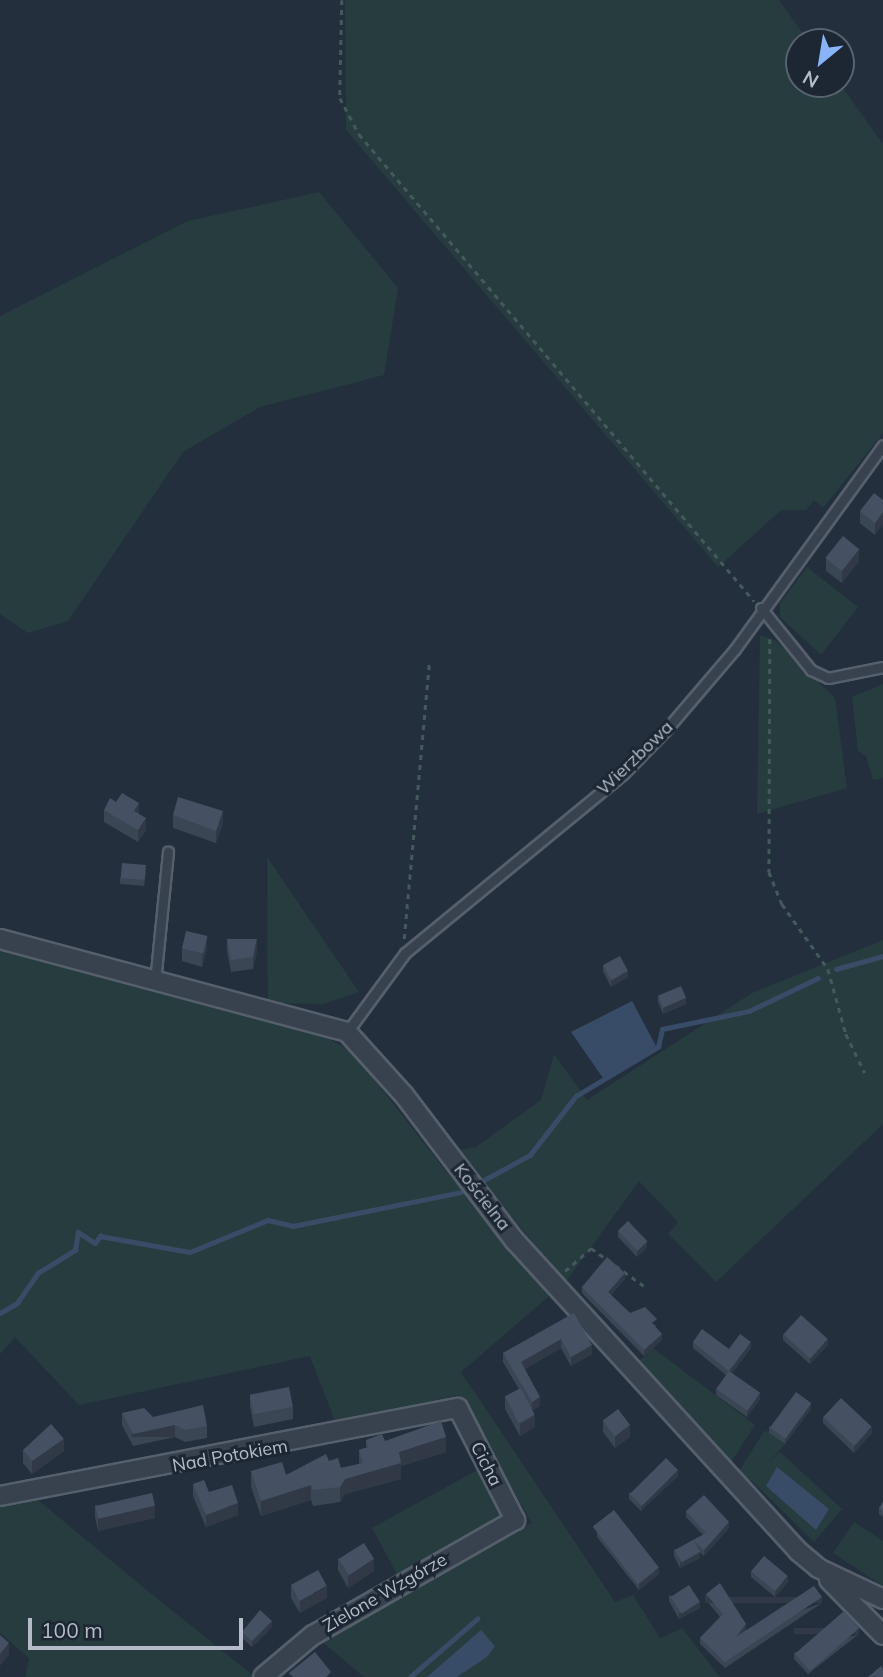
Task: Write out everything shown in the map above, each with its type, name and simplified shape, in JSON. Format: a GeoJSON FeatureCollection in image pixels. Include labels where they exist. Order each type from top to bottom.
{"type":"FeatureCollection","features":[{"type":"Feature","properties":{"kind":"street"},"geometry":{"type":"LineString","coordinates":[[0,939],[155,983],[346,1032]]}},
{"type":"Feature","properties":{"kind":"street","name":"Kościelna"},"geometry":{"type":"LineString","coordinates":[[346,1032],[554,1280],[818,1568],[883,1599]]}},
{"type":"Feature","properties":{"kind":"street","name":"Nad Potokiem"},"geometry":{"type":"LineString","coordinates":[[0,1496],[458,1408]]}},
{"type":"Feature","properties":{"kind":"street","name":"Cicha"},"geometry":{"type":"LineString","coordinates":[[458,1408],[516,1520]]}},
{"type":"Feature","properties":{"kind":"street","name":"Zielone Wzgórze"},"geometry":{"type":"LineString","coordinates":[[262,1677],[313,1635],[516,1520]]}},
{"type":"Feature","properties":{"kind":"street"},"geometry":{"type":"LineString","coordinates":[[818,1568],[883,1633]]}},
{"type":"Feature","properties":{"kind":"lane","name":"Wierzbowa"},"geometry":{"type":"LineString","coordinates":[[346,1032],[405,953],[622,774],[709,681],[883,445]]}},
{"type":"Feature","properties":{"kind":"lane"},"geometry":{"type":"LineString","coordinates":[[761,608],[811,670],[828,678],[883,667]]}},
{"type":"Feature","properties":{"kind":"lane"},"geometry":{"type":"LineString","coordinates":[[155,983],[168,852]]}},
{"type":"Feature","properties":{"kind":"path"},"geometry":{"type":"LineString","coordinates":[[342,0],[340,98],[359,134],[761,608]]}},
{"type":"Feature","properties":{"kind":"path"},"geometry":{"type":"LineString","coordinates":[[769,619],[769,872],[782,904],[828,969],[846,1034],[866,1073]]}},
{"type":"Feature","properties":{"kind":"path"},"geometry":{"type":"LineString","coordinates":[[405,953],[429,662]]}},
{"type":"Feature","properties":{"kind":"path"},"geometry":{"type":"LineString","coordinates":[[554,1280],[591,1248],[644,1286]]}},
{"type":"Feature","properties":{"kind":"green space"},"geometry":{"type":"Polygon","coordinates":[[[345,0],[779,0],[799,28],[785,28],[785,98],[850,98],[883,144],[883,433],[823,508],[814,500],[806,510],[781,510],[718,567],[346,130],[345,0]]]}},
{"type":"Feature","properties":{"kind":"green space"},"geometry":{"type":"Polygon","coordinates":[[[319,192],[398,288],[384,375],[260,407],[183,452],[68,621],[28,633],[0,614],[0,316],[188,221],[319,192]]]}},
{"type":"Feature","properties":{"kind":"green space"},"geometry":{"type":"Polygon","coordinates":[[[807,567],[858,607],[821,655],[780,617],[780,603],[807,567]]]}},
{"type":"Feature","properties":{"kind":"green space"},"geometry":{"type":"Polygon","coordinates":[[[760,635],[776,641],[835,698],[847,788],[757,814],[760,635]]]}},
{"type":"Feature","properties":{"kind":"green space"},"geometry":{"type":"Polygon","coordinates":[[[883,684],[883,778],[873,780],[866,756],[858,751],[852,697],[883,684]]]}},
{"type":"Feature","properties":{"kind":"green space"},"geometry":{"type":"Polygon","coordinates":[[[267,857],[359,992],[324,1004],[268,1003],[267,857]]]}},
{"type":"Feature","properties":{"kind":"green space"},"geometry":{"type":"Polygon","coordinates":[[[883,940],[883,1124],[716,1282],[668,1234],[678,1222],[639,1181],[565,1283],[458,1150],[476,1147],[541,1100],[554,1054],[587,1100],[752,993],[883,940]]]}},
{"type":"Feature","properties":{"kind":"green space"},"geometry":{"type":"Polygon","coordinates":[[[0,946],[318,1033],[353,1052],[448,1174],[554,1292],[461,1372],[615,1602],[633,1595],[660,1638],[682,1628],[720,1677],[364,1677],[321,1641],[532,1523],[459,1395],[336,1424],[310,1356],[79,1405],[15,1337],[0,1354],[0,946]]]}},
{"type":"Feature","properties":{"kind":"green space"},"geometry":{"type":"Polygon","coordinates":[[[653,1348],[755,1425],[731,1462],[726,1464],[636,1364],[653,1348]]]}},
{"type":"Feature","properties":{"kind":"green space"},"geometry":{"type":"Polygon","coordinates":[[[765,1430],[785,1444],[769,1462],[780,1452],[842,1509],[814,1542],[752,1481],[736,1476],[765,1430]]]}},
{"type":"Feature","properties":{"kind":"green space"},"geometry":{"type":"Polygon","coordinates":[[[481,1468],[505,1506],[501,1519],[397,1574],[372,1528],[481,1468]]]}},
{"type":"Feature","properties":{"kind":"green space"},"geometry":{"type":"Polygon","coordinates":[[[38,1500],[255,1677],[25,1677],[29,1658],[0,1633],[0,1506],[38,1500]]]}},
{"type":"Feature","properties":{"kind":"green space"},"geometry":{"type":"Polygon","coordinates":[[[854,1522],[883,1541],[883,1586],[833,1553],[854,1522]]]}},
{"type":"Feature","properties":{"kind":"water"},"geometry":{"type":"Polygon","coordinates":[[[632,1001],[656,1046],[603,1078],[571,1032],[632,1001]]]}},
{"type":"Feature","properties":{"kind":"water"},"geometry":{"type":"Polygon","coordinates":[[[777,1467],[829,1509],[816,1530],[766,1486],[777,1467]]]}},
{"type":"Feature","properties":{"kind":"water"},"geometry":{"type":"Polygon","coordinates":[[[481,1630],[495,1646],[487,1657],[457,1677],[427,1677],[481,1630]]]}},
{"type":"Feature","properties":{"kind":"building"},"geometry":{"type":"Polygon","coordinates":[[[874,493],[883,500],[883,512],[875,523],[860,511],[874,493]]]}},
{"type":"Feature","properties":{"kind":"building"},"geometry":{"type":"Polygon","coordinates":[[[843,536],[859,549],[842,571],[825,558],[843,536]]]}},
{"type":"Feature","properties":{"kind":"building"},"geometry":{"type":"Polygon","coordinates":[[[122,793],[139,803],[134,811],[146,818],[138,830],[104,810],[110,798],[116,802],[122,793]]]}},
{"type":"Feature","properties":{"kind":"building"},"geometry":{"type":"Polygon","coordinates":[[[178,797],[223,811],[216,831],[173,815],[178,797]]]}},
{"type":"Feature","properties":{"kind":"building"},"geometry":{"type":"Polygon","coordinates":[[[122,863],[146,865],[145,880],[121,878],[122,863]]]}},
{"type":"Feature","properties":{"kind":"building"},"geometry":{"type":"Polygon","coordinates":[[[186,931],[207,936],[203,953],[182,949],[186,931]]]}},
{"type":"Feature","properties":{"kind":"building"},"geometry":{"type":"Polygon","coordinates":[[[227,939],[257,939],[253,957],[231,960],[227,939]]]}},
{"type":"Feature","properties":{"kind":"building"},"geometry":{"type":"Polygon","coordinates":[[[620,956],[628,971],[611,980],[603,965],[620,956]]]}},
{"type":"Feature","properties":{"kind":"building"},"geometry":{"type":"Polygon","coordinates":[[[681,986],[686,998],[663,1008],[658,996],[681,986]]]}},
{"type":"Feature","properties":{"kind":"building"},"geometry":{"type":"Polygon","coordinates":[[[628,1221],[647,1241],[637,1251],[618,1231],[628,1221]]]}},
{"type":"Feature","properties":{"kind":"building"},"geometry":{"type":"Polygon","coordinates":[[[607,1257],[625,1273],[608,1292],[630,1313],[645,1307],[657,1319],[652,1323],[662,1334],[644,1350],[582,1287],[607,1257]]]}},
{"type":"Feature","properties":{"kind":"building"},"geometry":{"type":"Polygon","coordinates":[[[574,1313],[592,1345],[571,1357],[561,1339],[521,1362],[540,1397],[532,1402],[503,1353],[574,1313]]]}},
{"type":"Feature","properties":{"kind":"building"},"geometry":{"type":"Polygon","coordinates":[[[801,1315],[828,1339],[810,1358],[784,1334],[801,1315]]]}},
{"type":"Feature","properties":{"kind":"building"},"geometry":{"type":"Polygon","coordinates":[[[702,1329],[729,1349],[740,1334],[751,1342],[729,1371],[693,1342],[702,1329]]]}},
{"type":"Feature","properties":{"kind":"building"},"geometry":{"type":"Polygon","coordinates":[[[729,1371],[760,1393],[748,1411],[716,1389],[729,1371]]]}},
{"type":"Feature","properties":{"kind":"building"},"geometry":{"type":"Polygon","coordinates":[[[289,1387],[293,1407],[254,1414],[250,1395],[289,1387]]]}},
{"type":"Feature","properties":{"kind":"building"},"geometry":{"type":"Polygon","coordinates":[[[521,1388],[535,1415],[519,1423],[505,1396],[521,1388]]]}},
{"type":"Feature","properties":{"kind":"building"},"geometry":{"type":"Polygon","coordinates":[[[796,1392],[811,1403],[786,1439],[770,1428],[796,1392]]]}},
{"type":"Feature","properties":{"kind":"building"},"geometry":{"type":"Polygon","coordinates":[[[841,1398],[872,1427],[854,1446],[823,1417],[841,1398]]]}},
{"type":"Feature","properties":{"kind":"building"},"geometry":{"type":"Polygon","coordinates":[[[203,1405],[207,1426],[185,1430],[175,1425],[133,1434],[122,1413],[144,1408],[153,1417],[203,1405]]]}},
{"type":"Feature","properties":{"kind":"building"},"geometry":{"type":"Polygon","coordinates":[[[618,1409],[630,1425],[615,1436],[603,1420],[618,1409]]]}},
{"type":"Feature","properties":{"kind":"building"},"geometry":{"type":"Polygon","coordinates":[[[441,1421],[446,1437],[399,1452],[401,1463],[345,1479],[340,1487],[313,1490],[311,1485],[261,1501],[251,1471],[282,1462],[286,1475],[326,1454],[329,1461],[338,1458],[341,1468],[363,1463],[359,1450],[368,1447],[366,1440],[382,1434],[385,1441],[441,1421]]]}},
{"type":"Feature","properties":{"kind":"building"},"geometry":{"type":"Polygon","coordinates":[[[51,1424],[64,1439],[32,1461],[23,1450],[51,1424]]]}},
{"type":"Feature","properties":{"kind":"building"},"geometry":{"type":"Polygon","coordinates":[[[666,1458],[678,1470],[642,1506],[630,1494],[666,1458]]]}},
{"type":"Feature","properties":{"kind":"building"},"geometry":{"type":"Polygon","coordinates":[[[204,1480],[209,1492],[232,1485],[238,1503],[206,1515],[193,1484],[204,1480]]]}},
{"type":"Feature","properties":{"kind":"building"},"geometry":{"type":"Polygon","coordinates":[[[152,1493],[155,1506],[98,1519],[95,1506],[152,1493]]]}},
{"type":"Feature","properties":{"kind":"building"},"geometry":{"type":"Polygon","coordinates":[[[704,1495],[729,1522],[704,1550],[693,1540],[706,1533],[686,1511],[704,1495]]]}},
{"type":"Feature","properties":{"kind":"building"},"geometry":{"type":"Polygon","coordinates":[[[614,1510],[659,1568],[638,1584],[593,1527],[614,1510]]]}},
{"type":"Feature","properties":{"kind":"building"},"geometry":{"type":"Polygon","coordinates":[[[693,1540],[700,1552],[682,1563],[675,1550],[693,1540]]]}},
{"type":"Feature","properties":{"kind":"building"},"geometry":{"type":"Polygon","coordinates":[[[364,1543],[374,1559],[349,1575],[339,1559],[364,1543]]]}},
{"type":"Feature","properties":{"kind":"building"},"geometry":{"type":"Polygon","coordinates":[[[764,1556],[788,1576],[775,1591],[751,1571],[764,1556]]]}},
{"type":"Feature","properties":{"kind":"building"},"geometry":{"type":"Polygon","coordinates":[[[318,1570],[327,1586],[300,1601],[291,1585],[318,1570]]]}},
{"type":"Feature","properties":{"kind":"building"},"geometry":{"type":"Polygon","coordinates":[[[720,1583],[746,1624],[736,1637],[814,1586],[822,1597],[725,1662],[700,1638],[723,1614],[706,1594],[720,1583]]]}},
{"type":"Feature","properties":{"kind":"building"},"geometry":{"type":"Polygon","coordinates":[[[689,1585],[700,1602],[681,1614],[671,1597],[689,1585]]]}},
{"type":"Feature","properties":{"kind":"building"},"geometry":{"type":"Polygon","coordinates":[[[260,1610],[272,1621],[252,1641],[242,1632],[260,1610]]]}},
{"type":"Feature","properties":{"kind":"building"},"geometry":{"type":"Polygon","coordinates":[[[844,1611],[859,1628],[810,1671],[795,1654],[844,1611]]]}},
{"type":"Feature","properties":{"kind":"building"},"geometry":{"type":"Polygon","coordinates":[[[0,1635],[9,1643],[0,1654],[0,1635]]]}},
{"type":"Feature","properties":{"kind":"building"},"geometry":{"type":"Polygon","coordinates":[[[315,1652],[331,1672],[326,1677],[293,1677],[289,1673],[315,1652]]]}},
{"type":"Feature","properties":{"kind":"building"},"geometry":{"type":"Polygon","coordinates":[[[881,1666],[883,1677],[868,1677],[881,1666]]]}},
{"type":"Feature","properties":{"kind":"waterway"},"geometry":{"type":"LineString","coordinates":[[836,969],[883,956]]}},
{"type":"Feature","properties":{"kind":"waterway"},"geometry":{"type":"LineString","coordinates":[[484,1180],[530,1155],[576,1096],[658,1047],[662,1029],[749,1011],[818,978]]}},
{"type":"Feature","properties":{"kind":"waterway"},"geometry":{"type":"LineString","coordinates":[[0,1313],[17,1303],[38,1273],[75,1250],[78,1232],[95,1243],[100,1236],[190,1252],[268,1220],[293,1226],[461,1192]]}},
{"type":"Feature","properties":{"kind":"waterway"},"geometry":{"type":"LineString","coordinates":[[410,1677],[477,1619]]}}]}
